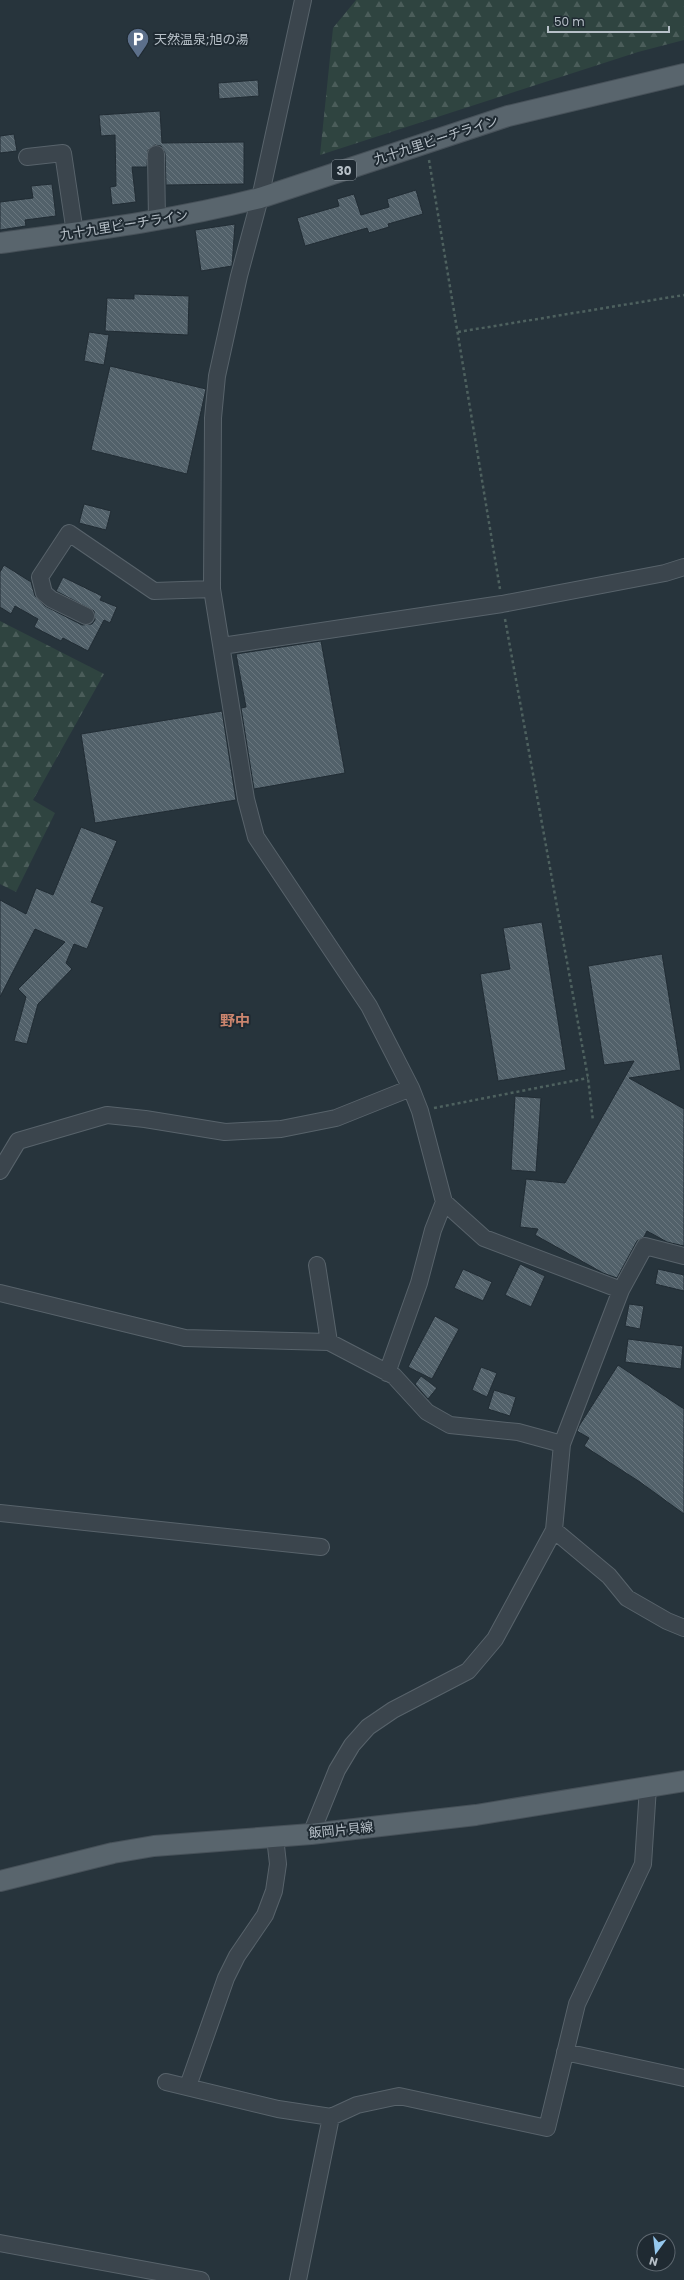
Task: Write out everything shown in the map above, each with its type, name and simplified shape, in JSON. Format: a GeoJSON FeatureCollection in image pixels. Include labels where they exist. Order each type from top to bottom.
{"type":"FeatureCollection","features":[{"type":"Feature","properties":{"kind":"main road","name":"九十九里ビーチライン"},"geometry":{"type":"LineString","coordinates":[[0,243],[157,221],[260,198],[508,116],[684,74]]}},
{"type":"Feature","properties":{"kind":"main road","name":"飯岡片貝線"},"geometry":{"type":"LineString","coordinates":[[0,1881],[113,1852],[154,1846],[310,1834],[476,1815],[684,1781]]}},
{"type":"Feature","properties":{"kind":"street"},"geometry":{"type":"LineString","coordinates":[[303,0],[260,198],[239,276],[217,376],[213,418],[212,589],[246,799],[256,838],[369,1006],[411,1088],[420,1111],[444,1202],[484,1238],[621,1290]]}},
{"type":"Feature","properties":{"kind":"street"},"geometry":{"type":"LineString","coordinates":[[27,157],[64,152],[75,233]]}},
{"type":"Feature","properties":{"kind":"street"},"geometry":{"type":"LineString","coordinates":[[156,154],[157,221]]}},
{"type":"Feature","properties":{"kind":"street"},"geometry":{"type":"LineString","coordinates":[[86,616],[51,599],[44,592],[40,577],[69,533],[154,591],[212,589]]}},
{"type":"Feature","properties":{"kind":"street"},"geometry":{"type":"LineString","coordinates":[[222,646],[502,604],[665,573],[684,567]]}},
{"type":"Feature","properties":{"kind":"street"},"geometry":{"type":"LineString","coordinates":[[0,1171],[18,1141],[107,1115],[145,1119],[225,1132],[281,1129],[336,1118],[411,1088]]}},
{"type":"Feature","properties":{"kind":"street"},"geometry":{"type":"LineString","coordinates":[[387,1373],[419,1283],[433,1230],[444,1202]]}},
{"type":"Feature","properties":{"kind":"street"},"geometry":{"type":"LineString","coordinates":[[310,1834],[337,1770],[352,1745],[368,1727],[393,1710],[468,1671],[495,1639],[554,1530],[562,1444],[621,1290],[645,1246],[684,1256]]}},
{"type":"Feature","properties":{"kind":"street"},"geometry":{"type":"LineString","coordinates":[[317,1265],[329,1342]]}},
{"type":"Feature","properties":{"kind":"street"},"geometry":{"type":"LineString","coordinates":[[0,1293],[185,1338],[329,1342],[394,1376],[427,1412],[450,1425],[518,1432],[562,1444]]}},
{"type":"Feature","properties":{"kind":"street"},"geometry":{"type":"LineString","coordinates":[[0,1513],[321,1547]]}},
{"type":"Feature","properties":{"kind":"street"},"geometry":{"type":"LineString","coordinates":[[554,1530],[609,1576],[627,1598],[667,1621],[684,1628]]}},
{"type":"Feature","properties":{"kind":"street"},"geometry":{"type":"LineString","coordinates":[[166,2082],[188,2086],[278,2109],[330,2117],[357,2105],[399,2096],[547,2128],[577,2004],[643,1864],[648,1787]]}},
{"type":"Feature","properties":{"kind":"street"},"geometry":{"type":"LineString","coordinates":[[188,2086],[226,1978],[237,1956],[265,1915],[274,1891],[278,1864],[275,1837]]}},
{"type":"Feature","properties":{"kind":"street"},"geometry":{"type":"LineString","coordinates":[[566,2052],[684,2078]]}},
{"type":"Feature","properties":{"kind":"street"},"geometry":{"type":"LineString","coordinates":[[298,2280],[330,2117]]}},
{"type":"Feature","properties":{"kind":"street"},"geometry":{"type":"LineString","coordinates":[[0,2243],[201,2280]]}},
{"type":"Feature","properties":{"kind":"path"},"geometry":{"type":"LineString","coordinates":[[426,143],[502,604],[588,1078],[593,1121]]}},
{"type":"Feature","properties":{"kind":"path"},"geometry":{"type":"LineString","coordinates":[[458,332],[684,295]]}},
{"type":"Feature","properties":{"kind":"path"},"geometry":{"type":"LineString","coordinates":[[420,1111],[588,1078]]}},
{"type":"Feature","properties":{"kind":"green space"},"geometry":{"type":"Polygon","coordinates":[[[356,0],[684,0],[684,40],[638,52],[320,155],[333,28],[356,0]]]}},
{"type":"Feature","properties":{"kind":"green space"},"geometry":{"type":"Polygon","coordinates":[[[0,621],[104,674],[33,800],[55,813],[16,892],[0,884],[0,621]]]}},
{"type":"Feature","properties":{"kind":"building"},"geometry":{"type":"Polygon","coordinates":[[[258,80],[259,96],[219,99],[218,83],[258,80]]]}},
{"type":"Feature","properties":{"kind":"building"},"geometry":{"type":"Polygon","coordinates":[[[160,111],[162,143],[244,142],[244,184],[166,185],[165,153],[161,146],[155,145],[148,150],[147,167],[132,167],[136,202],[112,205],[110,187],[116,186],[115,135],[101,136],[99,115],[160,111]]]}},
{"type":"Feature","properties":{"kind":"building"},"geometry":{"type":"Polygon","coordinates":[[[14,134],[17,151],[0,153],[0,136],[14,134]]]}},
{"type":"Feature","properties":{"kind":"building"},"geometry":{"type":"Polygon","coordinates":[[[52,184],[56,216],[25,220],[26,226],[0,230],[0,202],[33,198],[31,186],[52,184]]]}},
{"type":"Feature","properties":{"kind":"building"},"geometry":{"type":"Polygon","coordinates":[[[416,190],[423,214],[388,224],[389,227],[369,233],[367,228],[305,246],[297,218],[339,206],[337,199],[354,194],[361,215],[389,207],[387,199],[416,190]]]}},
{"type":"Feature","properties":{"kind":"building"},"geometry":{"type":"Polygon","coordinates":[[[235,224],[232,266],[201,271],[195,230],[235,224]]]}},
{"type":"Feature","properties":{"kind":"building"},"geometry":{"type":"Polygon","coordinates":[[[134,294],[189,296],[188,335],[105,331],[107,298],[134,299],[134,294]]]}},
{"type":"Feature","properties":{"kind":"building"},"geometry":{"type":"Polygon","coordinates":[[[89,332],[109,335],[104,365],[84,361],[89,332]]]}},
{"type":"Feature","properties":{"kind":"building"},"geometry":{"type":"Polygon","coordinates":[[[110,366],[206,389],[187,474],[91,450],[110,366]]]}},
{"type":"Feature","properties":{"kind":"building"},"geometry":{"type":"Polygon","coordinates":[[[84,504],[111,511],[106,530],[79,523],[84,504]]]}},
{"type":"Feature","properties":{"kind":"building"},"geometry":{"type":"Polygon","coordinates":[[[4,565],[31,582],[35,596],[45,606],[82,625],[92,624],[95,620],[94,611],[56,591],[63,577],[102,596],[100,600],[117,607],[110,623],[104,620],[88,651],[63,638],[61,641],[34,627],[38,619],[15,606],[11,614],[0,607],[0,572],[4,565]]]}},
{"type":"Feature","properties":{"kind":"building"},"geometry":{"type":"Polygon","coordinates":[[[321,641],[345,773],[254,789],[241,708],[246,707],[236,654],[321,641]]]}},
{"type":"Feature","properties":{"kind":"building"},"geometry":{"type":"Polygon","coordinates":[[[222,711],[236,800],[95,823],[81,734],[222,711]]]}},
{"type":"Feature","properties":{"kind":"building"},"geometry":{"type":"Polygon","coordinates":[[[81,827],[117,841],[91,902],[104,907],[87,949],[74,944],[66,963],[72,969],[38,1004],[27,1044],[14,1041],[26,997],[18,989],[65,942],[35,929],[0,997],[0,900],[26,914],[36,888],[53,895],[81,827]]]}},
{"type":"Feature","properties":{"kind":"building"},"geometry":{"type":"Polygon","coordinates":[[[542,922],[566,1070],[498,1081],[480,974],[510,969],[503,928],[542,922]]]}},
{"type":"Feature","properties":{"kind":"building"},"geometry":{"type":"Polygon","coordinates":[[[662,954],[681,1070],[629,1078],[684,1109],[684,1246],[667,1242],[647,1231],[644,1237],[637,1241],[617,1278],[603,1273],[535,1235],[538,1229],[520,1227],[526,1179],[565,1183],[634,1061],[604,1065],[588,966],[662,954]]]}},
{"type":"Feature","properties":{"kind":"building"},"geometry":{"type":"Polygon","coordinates":[[[515,1096],[541,1098],[536,1172],[511,1170],[515,1096]]]}},
{"type":"Feature","properties":{"kind":"building"},"geometry":{"type":"Polygon","coordinates":[[[520,1264],[545,1276],[531,1307],[505,1295],[520,1264]]]}},
{"type":"Feature","properties":{"kind":"building"},"geometry":{"type":"Polygon","coordinates":[[[463,1269],[492,1282],[483,1301],[454,1288],[463,1269]]]}},
{"type":"Feature","properties":{"kind":"building"},"geometry":{"type":"Polygon","coordinates":[[[658,1269],[684,1275],[684,1291],[655,1284],[658,1269]]]}},
{"type":"Feature","properties":{"kind":"building"},"geometry":{"type":"Polygon","coordinates":[[[629,1304],[644,1306],[640,1329],[625,1326],[629,1304]]]}},
{"type":"Feature","properties":{"kind":"building"},"geometry":{"type":"Polygon","coordinates":[[[435,1316],[459,1329],[432,1379],[408,1367],[435,1316]]]}},
{"type":"Feature","properties":{"kind":"building"},"geometry":{"type":"Polygon","coordinates":[[[628,1339],[683,1346],[681,1369],[625,1362],[628,1339]]]}},
{"type":"Feature","properties":{"kind":"building"},"geometry":{"type":"Polygon","coordinates":[[[618,1365],[684,1409],[684,1514],[640,1482],[584,1446],[589,1438],[577,1431],[618,1365]]]}},
{"type":"Feature","properties":{"kind":"building"},"geometry":{"type":"Polygon","coordinates":[[[481,1367],[497,1373],[487,1397],[472,1390],[481,1367]]]}},
{"type":"Feature","properties":{"kind":"building"},"geometry":{"type":"Polygon","coordinates":[[[421,1376],[437,1388],[428,1399],[415,1384],[421,1376]]]}},
{"type":"Feature","properties":{"kind":"building"},"geometry":{"type":"Polygon","coordinates":[[[494,1390],[516,1397],[510,1416],[488,1409],[494,1390]]]}},
{"type":"Feature","properties":{"kind":"place","name":"天然温泉;旭の湯"},"geometry":{"type":"Point","coordinates":[138,58]}},
{"type":"Feature","properties":{"kind":"district","name":"野中"},"geometry":{"type":"Point","coordinates":[235,1020]}}]}
